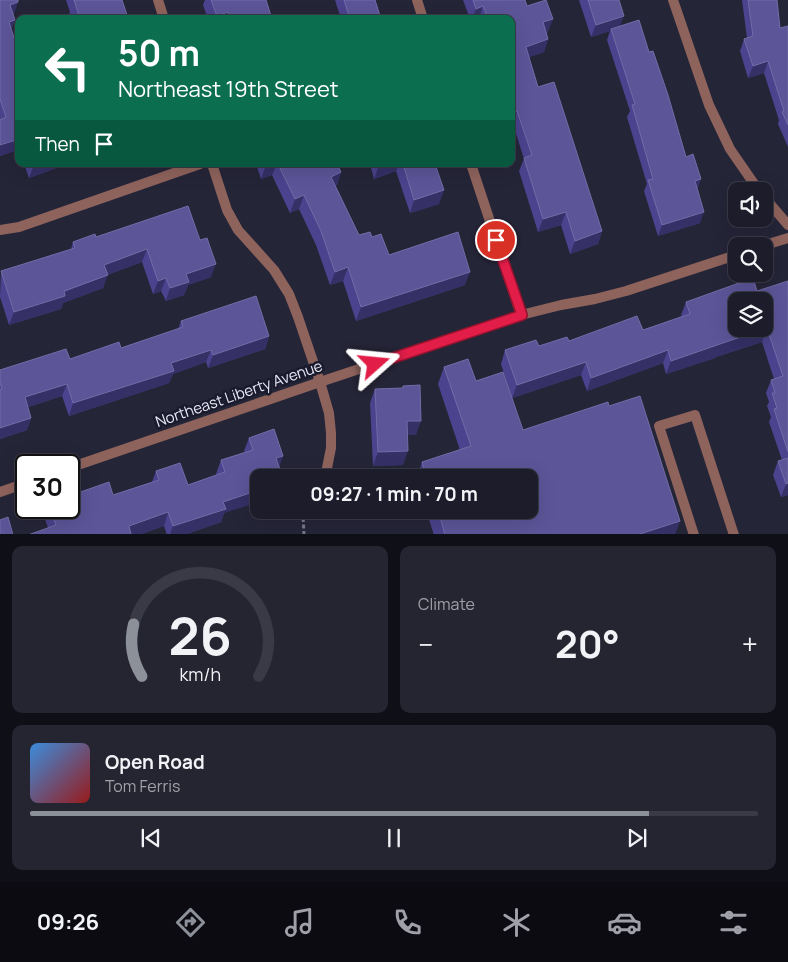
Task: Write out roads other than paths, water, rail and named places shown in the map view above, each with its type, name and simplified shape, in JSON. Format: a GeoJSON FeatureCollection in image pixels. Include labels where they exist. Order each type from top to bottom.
{"type":"FeatureCollection","features":[{"type":"Feature","properties":{"kind":"street"},"geometry":{"type":"LineString","coordinates":[[158,0],[163,15]]}},
{"type":"Feature","properties":{"kind":"street"},"geometry":{"type":"LineString","coordinates":[[416,0],[422,15]]}},
{"type":"Feature","properties":{"kind":"street"},"geometry":{"type":"LineString","coordinates":[[673,0],[709,105],[730,149],[754,182]]}},
{"type":"Feature","properties":{"kind":"street"},"geometry":{"type":"LineString","coordinates":[[0,230],[19,227],[191,167]]}},
{"type":"Feature","properties":{"kind":"street"},"geometry":{"type":"LineString","coordinates":[[213,167],[227,210],[238,230],[274,270],[289,294],[329,413],[331,448],[327,469]]}},
{"type":"Feature","properties":{"kind":"street"},"geometry":{"type":"LineString","coordinates":[[472,167],[522,315]]}},
{"type":"Feature","properties":{"kind":"street"},"geometry":{"type":"LineString","coordinates":[[773,208],[788,225]]}},
{"type":"Feature","properties":{"kind":"street"},"geometry":{"type":"LineString","coordinates":[[773,243],[788,238]]}},
{"type":"Feature","properties":{"kind":"street","name":"Northeast Liberty Avenue"},"geometry":{"type":"LineString","coordinates":[[80,464],[522,315],[626,291],[728,258]]}},
{"type":"Feature","properties":{"kind":"street"},"geometry":{"type":"LineString","coordinates":[[694,534],[659,426],[695,415],[734,534]]}},
{"type":"Feature","properties":{"kind":"street"},"geometry":{"type":"LineString","coordinates":[[0,492],[15,487]]}}]}
